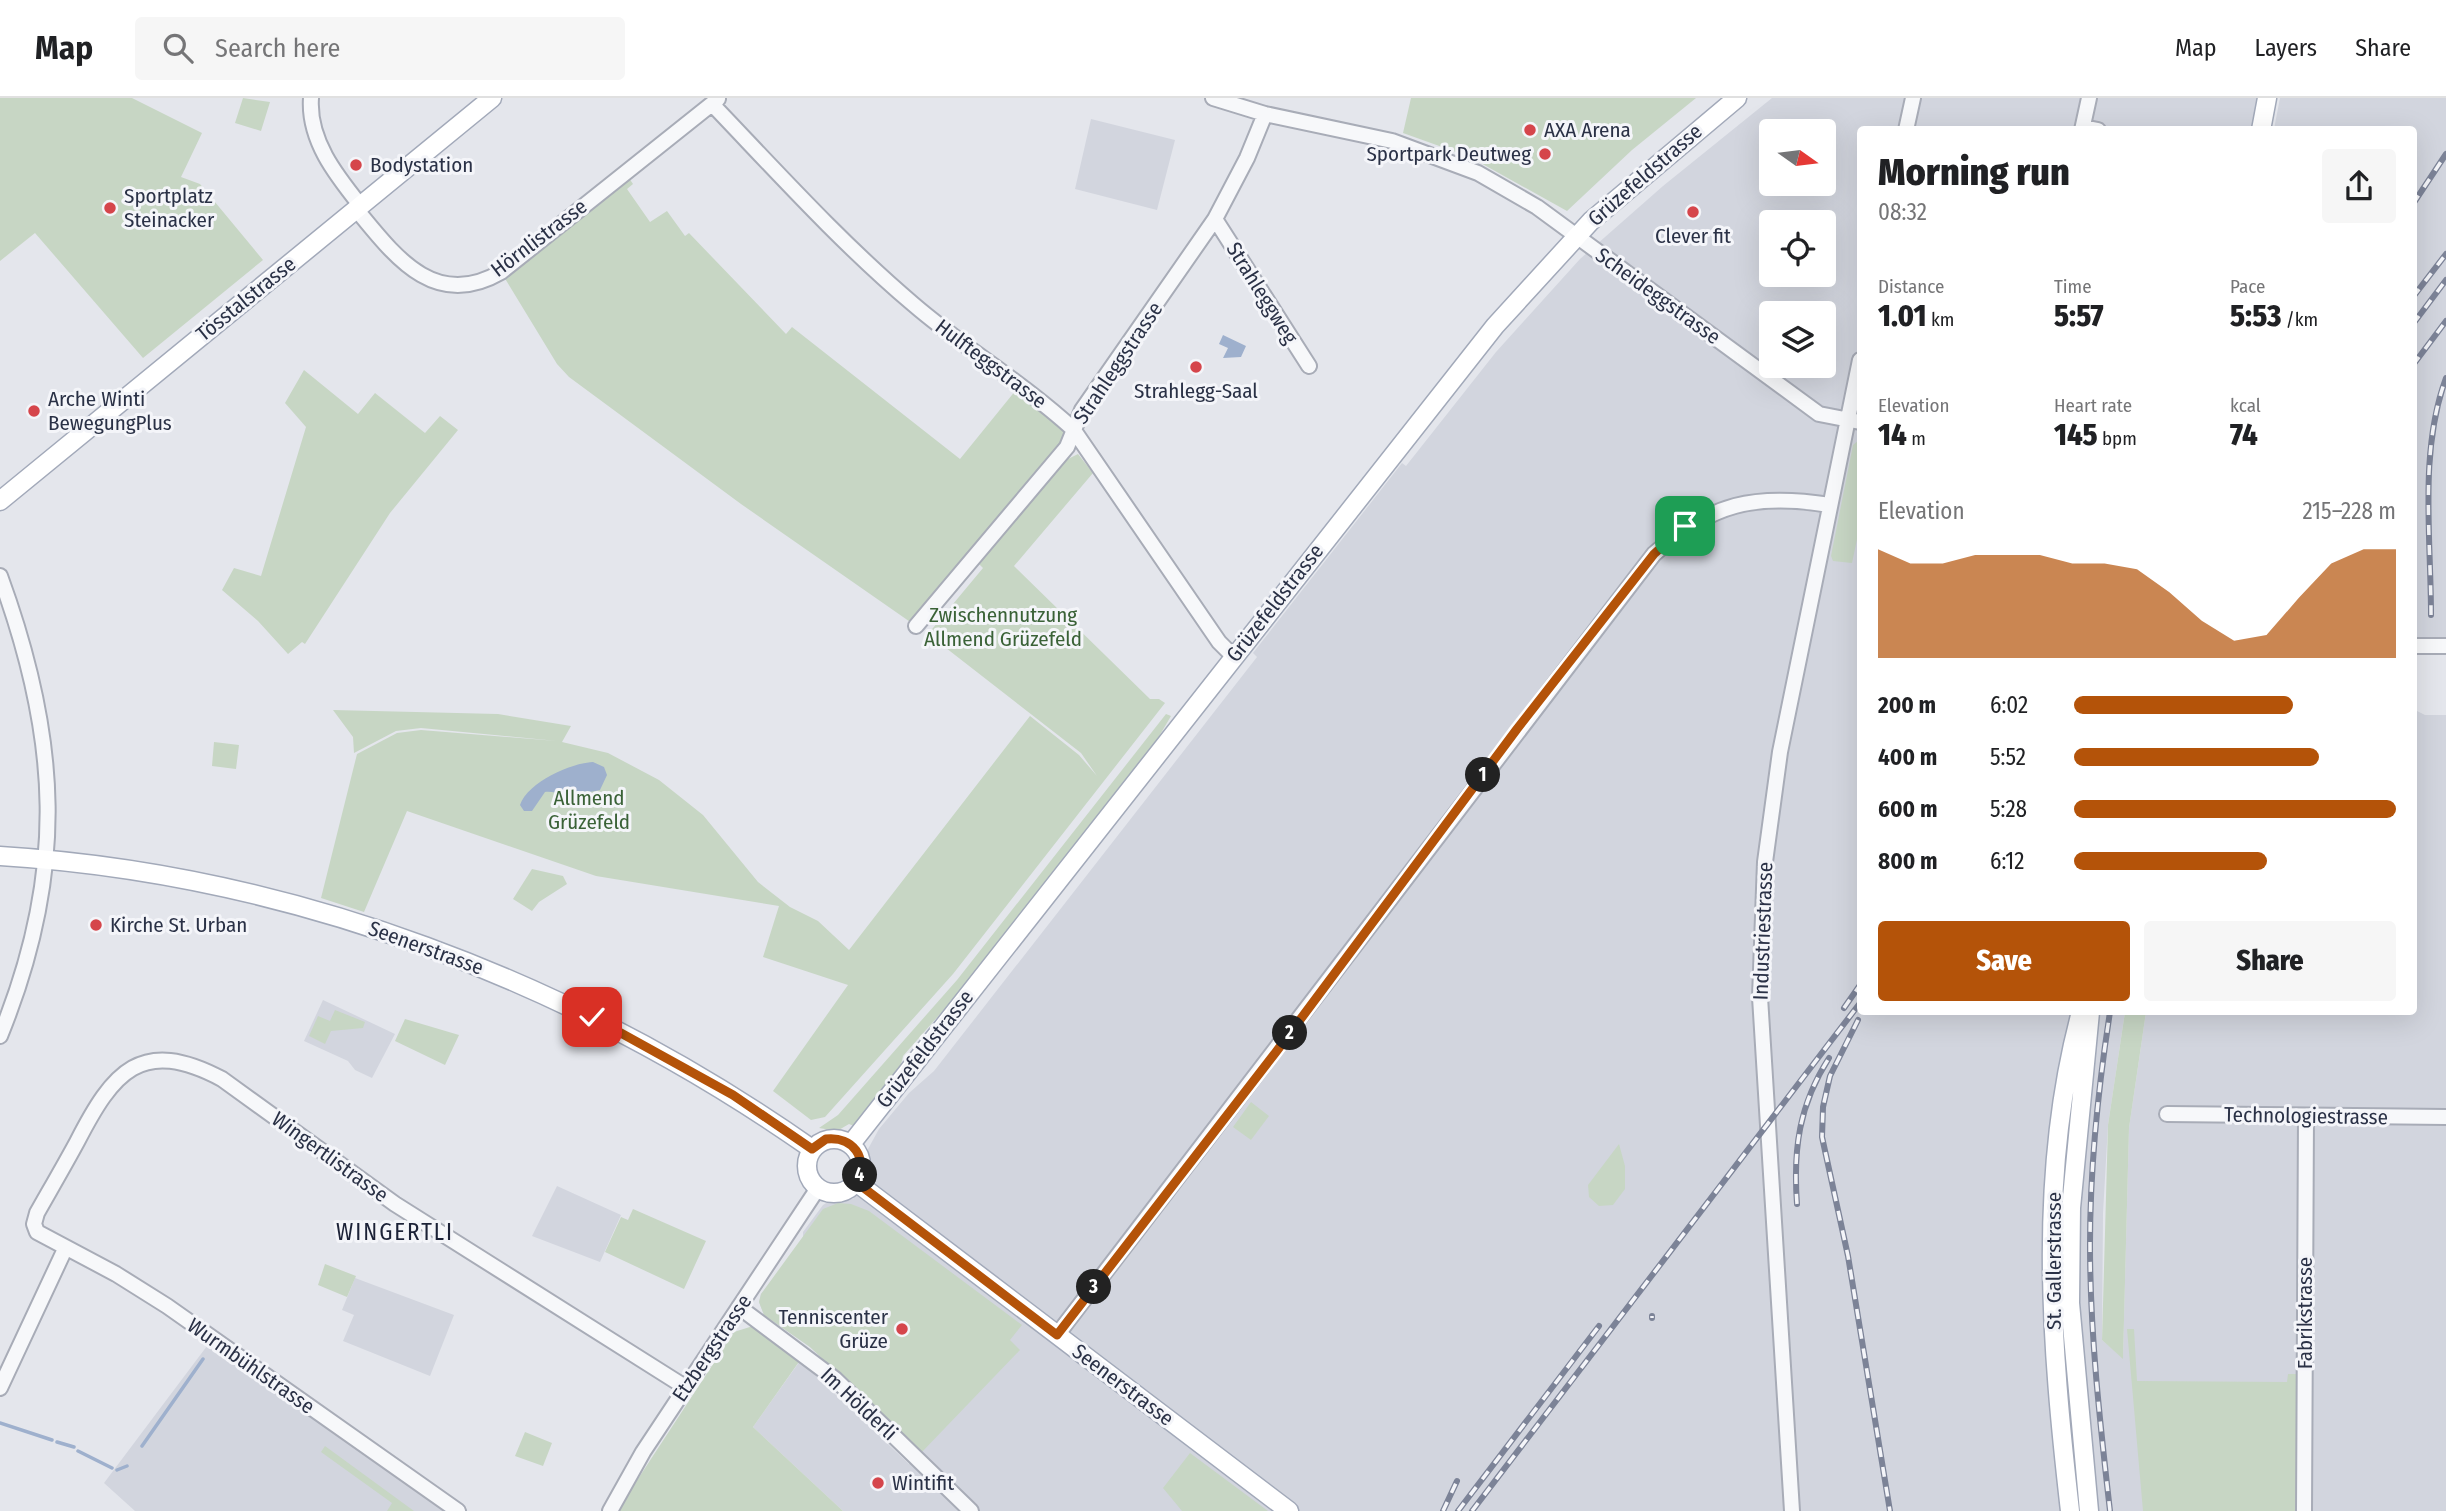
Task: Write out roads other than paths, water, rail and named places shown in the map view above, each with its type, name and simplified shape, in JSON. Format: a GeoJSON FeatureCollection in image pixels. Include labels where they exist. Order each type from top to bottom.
{"type":"FeatureCollection","features":[{"type":"Feature","properties":{"kind":"main road","name":"Tösstalstrasse"},"geometry":{"type":"LineString","coordinates":[[0,501],[492,98]]}},
{"type":"Feature","properties":{"kind":"main road","name":"Grüzefeldstrasse"},"geometry":{"type":"LineString","coordinates":[[851,1144],[1495,326],[1576,236],[1657,163],[1737,98]]}},
{"type":"Feature","properties":{"kind":"main road"},"geometry":{"type":"LineString","coordinates":[[2262,126],[2267,98]]}},
{"type":"Feature","properties":{"kind":"main road","name":"Seenerstrasse"},"geometry":{"type":"LineString","coordinates":[[0,856],[47,859],[203,882],[307,908],[425,945],[496,973],[645,1044],[733,1095],[812,1149]]}},
{"type":"Feature","properties":{"kind":"main road","name":"St. Gallerstrasse"},"geometry":{"type":"LineString","coordinates":[[2070,1511],[2056,1380],[2052,1261],[2058,1140],[2070,1057],[2080,1015]]}},
{"type":"Feature","properties":{"kind":"main road","name":"St. Gallerstrasse"},"geometry":{"type":"LineString","coordinates":[[2089,1511],[2070,1303],[2071,1208],[2090,1015]]}},
{"type":"Feature","properties":{"kind":"main road"},"geometry":{"type":"LineString","coordinates":[[826,1139],[851,1144],[857,1150],[862,1167],[856,1182],[841,1192],[832,1193],[818,1188],[808,1175],[807,1166],[812,1149],[826,1139]]}},
{"type":"Feature","properties":{"kind":"main road","name":"Seenerstrasse"},"geometry":{"type":"LineString","coordinates":[[856,1182],[1289,1511]]}},
{"type":"Feature","properties":{"kind":"street","name":"Hörnlistrasse"},"geometry":{"type":"LineString","coordinates":[[311,98],[314,125],[323,154],[395,256],[410,269],[448,283],[471,283],[501,272],[715,101]]}},
{"type":"Feature","properties":{"kind":"street","name":"Scheideggstrasse"},"geometry":{"type":"LineString","coordinates":[[1213,98],[1265,114],[1392,141],[1453,162],[1537,207],[1809,408],[1819,414],[1854,421]]}},
{"type":"Feature","properties":{"kind":"street"},"geometry":{"type":"LineString","coordinates":[[1907,126],[1913,98]]}},
{"type":"Feature","properties":{"kind":"street"},"geometry":{"type":"LineString","coordinates":[[2083,126],[2089,98]]}},
{"type":"Feature","properties":{"kind":"street","name":"Hulfteggstrasse"},"geometry":{"type":"LineString","coordinates":[[715,101],[817,213],[912,304],[1049,407],[1073,429],[1219,642],[1233,656]]}},
{"type":"Feature","properties":{"kind":"street","name":"Strahleggstrasse"},"geometry":{"type":"LineString","coordinates":[[916,626],[1067,447],[1082,410],[1215,219],[1252,150],[1265,114]]}},
{"type":"Feature","properties":{"kind":"street","name":"Strahleggweg"},"geometry":{"type":"LineString","coordinates":[[1215,219],[1309,366]]}},
{"type":"Feature","properties":{"kind":"street","name":"Industriestrasse"},"geometry":{"type":"LineString","coordinates":[[1793,1511],[1762,1049],[1761,933],[1765,862],[1778,766],[1830,505],[1854,421],[1857,390]]}},
{"type":"Feature","properties":{"kind":"street"},"geometry":{"type":"LineString","coordinates":[[1057,1335],[1654,554],[1685,526],[1718,510],[1758,501],[1830,505]]}},
{"type":"Feature","properties":{"kind":"street"},"geometry":{"type":"LineString","coordinates":[[0,576],[30,664],[40,709],[49,795],[47,859],[30,951],[0,1036]]}},
{"type":"Feature","properties":{"kind":"street"},"geometry":{"type":"LineString","coordinates":[[2417,646],[2446,646]]}},
{"type":"Feature","properties":{"kind":"street","name":"Wingertlistrasse"},"geometry":{"type":"LineString","coordinates":[[37,1232],[34,1224],[37,1213],[109,1086],[119,1077],[145,1063],[179,1061],[222,1079],[395,1204],[685,1387]]}},
{"type":"Feature","properties":{"kind":"street","name":"Technologiestrasse"},"geometry":{"type":"LineString","coordinates":[[2167,1114],[2446,1117]]}},
{"type":"Feature","properties":{"kind":"street","name":"Fabrikstrasse"},"geometry":{"type":"LineString","coordinates":[[2304,1511],[2306,1116]]}},
{"type":"Feature","properties":{"kind":"street","name":"Etzbergstrasse"},"geometry":{"type":"LineString","coordinates":[[610,1511],[685,1387],[818,1188]]}},
{"type":"Feature","properties":{"kind":"street","name":"Wurmbühlstrasse"},"geometry":{"type":"LineString","coordinates":[[37,1232],[116,1274],[167,1306],[458,1511]]}},
{"type":"Feature","properties":{"kind":"street"},"geometry":{"type":"LineString","coordinates":[[0,1388],[65,1249]]}},
{"type":"Feature","properties":{"kind":"street","name":"Im Hölderli"},"geometry":{"type":"LineString","coordinates":[[739,1307],[835,1379],[971,1511]]}},
{"type":"Feature","properties":{"kind":"water"},"geometry":{"type":"Polygon","coordinates":[[[1223,335],[1246,346],[1241,357],[1223,358],[1228,348],[1219,344],[1223,335]]]}},
{"type":"Feature","properties":{"kind":"water"},"geometry":{"type":"Polygon","coordinates":[[[593,762],[604,767],[607,775],[600,790],[563,794],[545,792],[532,811],[524,811],[520,805],[532,789],[551,775],[593,762]]]}},
{"type":"Feature","properties":{"kind":"waterway"},"geometry":{"type":"LineString","coordinates":[[142,1446],[203,1359]]}},
{"type":"Feature","properties":{"kind":"waterway"},"geometry":{"type":"LineString","coordinates":[[0,1423],[52,1440]]}},
{"type":"Feature","properties":{"kind":"waterway"},"geometry":{"type":"LineString","coordinates":[[57,1442],[74,1447]]}},
{"type":"Feature","properties":{"kind":"waterway"},"geometry":{"type":"LineString","coordinates":[[78,1451],[112,1468]]}},
{"type":"Feature","properties":{"kind":"waterway"},"geometry":{"type":"LineString","coordinates":[[117,1470],[127,1466]]}},
{"type":"Feature","properties":{"kind":"railway"},"geometry":{"type":"LineString","coordinates":[[2417,198],[2446,154]]}},
{"type":"Feature","properties":{"kind":"railway"},"geometry":{"type":"LineString","coordinates":[[2417,292],[2446,254]]}},
{"type":"Feature","properties":{"kind":"railway"},"geometry":{"type":"LineString","coordinates":[[2417,319],[2446,280]]}},
{"type":"Feature","properties":{"kind":"railway"},"geometry":{"type":"LineString","coordinates":[[2417,360],[2446,321]]}},
{"type":"Feature","properties":{"kind":"railway"},"geometry":{"type":"LineString","coordinates":[[2431,615],[2429,465],[2432,435],[2446,378]]}},
{"type":"Feature","properties":{"kind":"railway"},"geometry":{"type":"LineString","coordinates":[[1844,1008],[1857,989]]}},
{"type":"Feature","properties":{"kind":"railway"},"geometry":{"type":"LineString","coordinates":[[1472,1511],[1857,1007]]}},
{"type":"Feature","properties":{"kind":"railway"},"geometry":{"type":"LineString","coordinates":[[2110,1015],[2091,1187],[2090,1278],[2099,1412],[2110,1511]]}},
{"type":"Feature","properties":{"kind":"railway"},"geometry":{"type":"LineString","coordinates":[[1858,1020],[1830,1076],[1823,1107],[1822,1137],[1848,1256],[1890,1511]]}},
{"type":"Feature","properties":{"kind":"railway"},"geometry":{"type":"LineString","coordinates":[[1797,1204],[1796,1165],[1800,1128],[1811,1093],[1829,1058]]}},
{"type":"Feature","properties":{"kind":"railway"},"geometry":{"type":"LineString","coordinates":[[1458,1511],[1599,1326]]}},
{"type":"Feature","properties":{"kind":"railway"},"geometry":{"type":"LineString","coordinates":[[1443,1511],[1457,1481]]}},
{"type":"Feature","properties":{"kind":"place","name":"AXA Arena"},"geometry":{"type":"Point","coordinates":[1530,130]}},
{"type":"Feature","properties":{"kind":"place","name":"Sportpark Deutweg"},"geometry":{"type":"Point","coordinates":[1545,154]}},
{"type":"Feature","properties":{"kind":"place","name":"Bodystation"},"geometry":{"type":"Point","coordinates":[356,165]}},
{"type":"Feature","properties":{"kind":"place","name":"Sportplatz Steinacker"},"geometry":{"type":"Point","coordinates":[110,208]}},
{"type":"Feature","properties":{"kind":"place","name":"Clever fit"},"geometry":{"type":"Point","coordinates":[1693,212]}},
{"type":"Feature","properties":{"kind":"place","name":"Strahlegg-Saal"},"geometry":{"type":"Point","coordinates":[1196,367]}},
{"type":"Feature","properties":{"kind":"place","name":"Arche Winti BewegungPlus"},"geometry":{"type":"Point","coordinates":[34,411]}},
{"type":"Feature","properties":{"kind":"place","name":"Kirche St. Urban"},"geometry":{"type":"Point","coordinates":[96,925]}},
{"type":"Feature","properties":{"kind":"place","name":"Tenniscenter Grüze"},"geometry":{"type":"Point","coordinates":[902,1329]}},
{"type":"Feature","properties":{"kind":"place","name":"Wintifit"},"geometry":{"type":"Point","coordinates":[878,1483]}},
{"type":"Feature","properties":{"kind":"district","name":"WINGERTLI"},"geometry":{"type":"Point","coordinates":[395,1232]}},
{"type":"Feature","properties":{"kind":"park label","name":"Zwischennutzung Allmend Grüzefeld"},"geometry":{"type":"Point","coordinates":[1003,627]}},
{"type":"Feature","properties":{"kind":"park label","name":"Allmend Grüzefeld"},"geometry":{"type":"Point","coordinates":[589,810]}}]}
